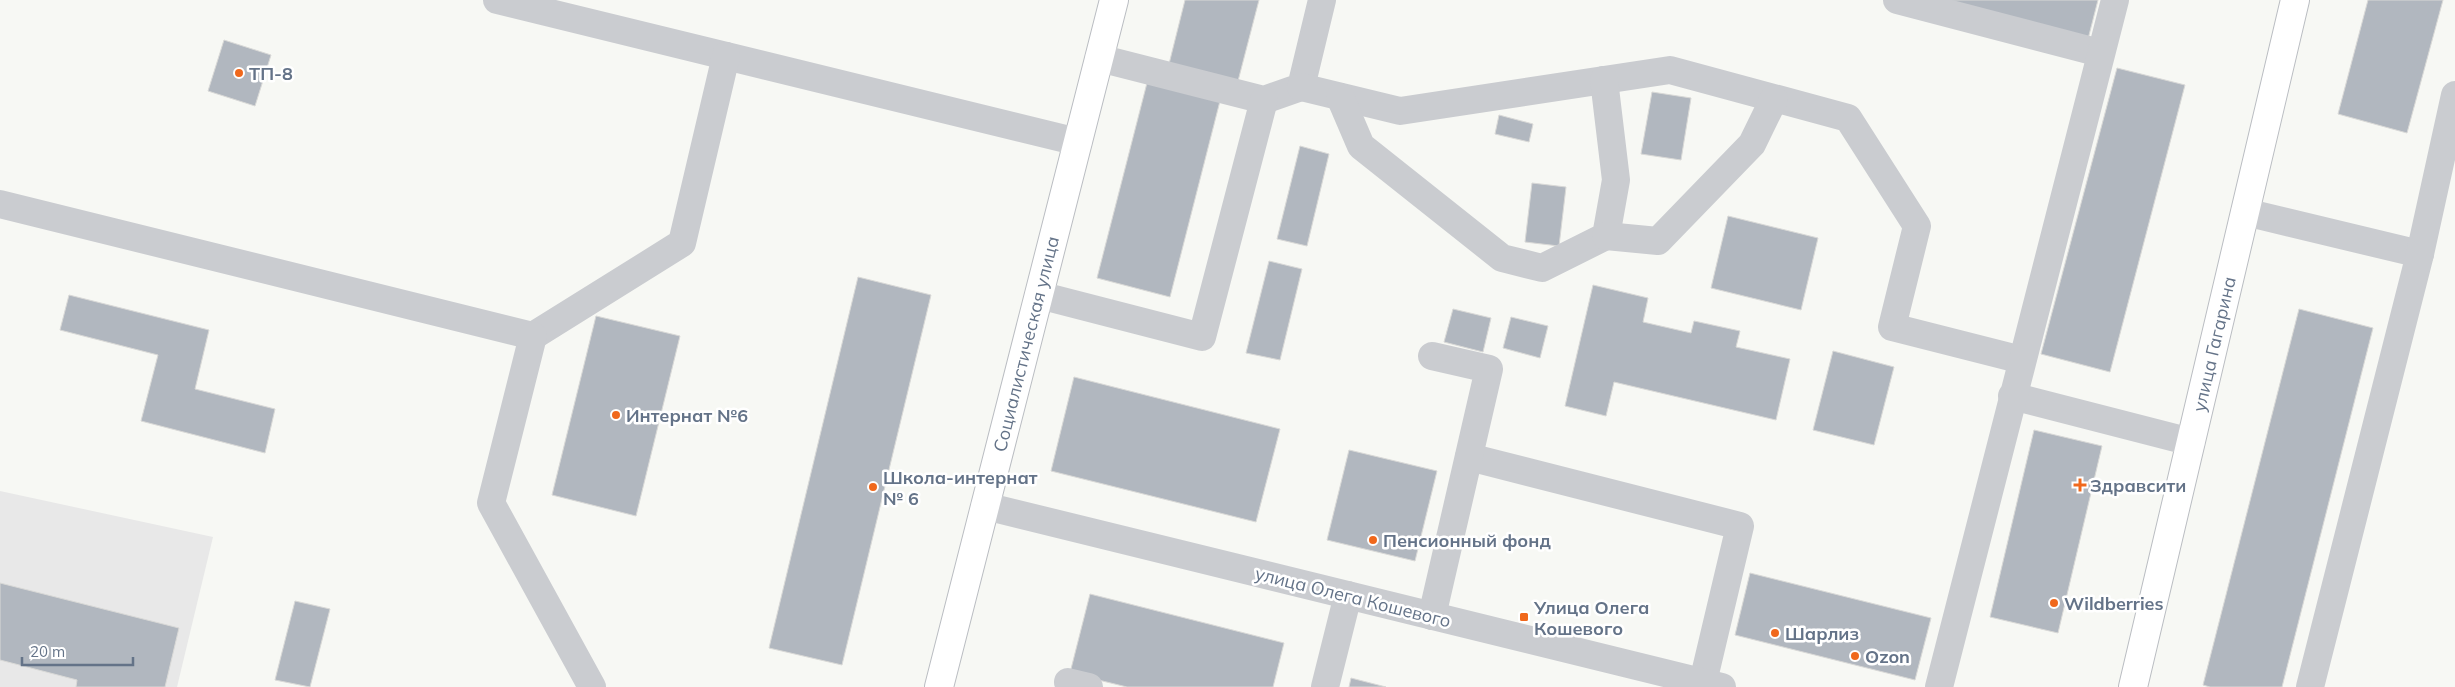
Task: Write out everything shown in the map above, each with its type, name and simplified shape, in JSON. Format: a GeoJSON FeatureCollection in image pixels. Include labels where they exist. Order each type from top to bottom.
{"type":"FeatureCollection","features":[{"type":"Feature","properties":{"kind":"main road","name":"Социалистическая улица"},"geometry":{"type":"LineString","coordinates":[[939,687],[1114,0]]}},
{"type":"Feature","properties":{"kind":"main road","name":"улица Гагарина"},"geometry":{"type":"LineString","coordinates":[[2133,687],[2295,0]]}},
{"type":"Feature","properties":{"kind":"street"},"geometry":{"type":"LineString","coordinates":[[498,0],[1078,142]]}},
{"type":"Feature","properties":{"kind":"street"},"geometry":{"type":"LineString","coordinates":[[1301,87],[1322,0]]}},
{"type":"Feature","properties":{"kind":"street"},"geometry":{"type":"LineString","coordinates":[[1897,0],[2100,53]]}},
{"type":"Feature","properties":{"kind":"street"},"geometry":{"type":"LineString","coordinates":[[1939,687],[2114,0]]}},
{"type":"Feature","properties":{"kind":"street"},"geometry":{"type":"LineString","coordinates":[[592,687],[491,503],[533,336],[682,243],[726,56]]}},
{"type":"Feature","properties":{"kind":"street"},"geometry":{"type":"LineString","coordinates":[[1099,58],[1264,100],[1301,87],[1400,111],[1670,70],[1848,118],[1917,226],[1892,327],[2022,360]]}},
{"type":"Feature","properties":{"kind":"street"},"geometry":{"type":"LineString","coordinates":[[1604,80],[1616,180],[1606,236]]}},
{"type":"Feature","properties":{"kind":"street"},"geometry":{"type":"LineString","coordinates":[[2310,687],[2420,254],[2455,94]]}},
{"type":"Feature","properties":{"kind":"street"},"geometry":{"type":"LineString","coordinates":[[1340,96],[1361,146],[1502,258],[1542,268],[1606,236],[1658,242],[1752,144],[1774,99]]}},
{"type":"Feature","properties":{"kind":"street"},"geometry":{"type":"LineString","coordinates":[[1039,295],[1202,337],[1264,100]]}},
{"type":"Feature","properties":{"kind":"street"},"geometry":{"type":"LineString","coordinates":[[0,204],[533,336]]}},
{"type":"Feature","properties":{"kind":"street"},"geometry":{"type":"LineString","coordinates":[[2245,212],[2420,254]]}},
{"type":"Feature","properties":{"kind":"street"},"geometry":{"type":"LineString","coordinates":[[1432,356],[1489,369],[1432,616]]}},
{"type":"Feature","properties":{"kind":"street"},"geometry":{"type":"LineString","coordinates":[[2012,396],[2191,442]]}},
{"type":"Feature","properties":{"kind":"street"},"geometry":{"type":"LineString","coordinates":[[1469,457],[1740,526],[1712,685]]}},
{"type":"Feature","properties":{"kind":"street","name":"улица Олега Кошевого"},"geometry":{"type":"LineString","coordinates":[[985,506],[1712,685]]}},
{"type":"Feature","properties":{"kind":"street"},"geometry":{"type":"LineString","coordinates":[[1325,687],[1348,595]]}},
{"type":"Feature","properties":{"kind":"shaded area"},"geometry":{"type":"Polygon","coordinates":[[[0,491],[213,537],[177,687],[0,687],[0,491]]]}},
{"type":"Feature","properties":{"kind":"building"},"geometry":{"type":"Polygon","coordinates":[[[1185,0],[1259,0],[1238,81],[1169,64],[1185,0]]]}},
{"type":"Feature","properties":{"kind":"building"},"geometry":{"type":"Polygon","coordinates":[[[1940,0],[2098,0],[2088,39],[1940,0]]]}},
{"type":"Feature","properties":{"kind":"building"},"geometry":{"type":"Polygon","coordinates":[[[2368,0],[2443,0],[2407,133],[2338,114],[2368,0]]]}},
{"type":"Feature","properties":{"kind":"building","name":"ТП-8"},"geometry":{"type":"Polygon","coordinates":[[[224,40],[271,55],[255,106],[208,91],[224,40]]]}},
{"type":"Feature","properties":{"kind":"building"},"geometry":{"type":"Polygon","coordinates":[[[2117,68],[2185,85],[2110,372],[2041,354],[2117,68]]]}},
{"type":"Feature","properties":{"kind":"building"},"geometry":{"type":"Polygon","coordinates":[[[1148,79],[1221,97],[1170,297],[1097,278],[1148,79]]]}},
{"type":"Feature","properties":{"kind":"building"},"geometry":{"type":"Polygon","coordinates":[[[1652,92],[1691,98],[1681,160],[1641,154],[1652,92]]]}},
{"type":"Feature","properties":{"kind":"building"},"geometry":{"type":"Polygon","coordinates":[[[1499,115],[1533,124],[1529,142],[1495,134],[1499,115]]]}},
{"type":"Feature","properties":{"kind":"building"},"geometry":{"type":"Polygon","coordinates":[[[1300,146],[1329,154],[1307,246],[1277,239],[1300,146]]]}},
{"type":"Feature","properties":{"kind":"building"},"geometry":{"type":"Polygon","coordinates":[[[1532,183],[1566,187],[1559,246],[1525,242],[1532,183]]]}},
{"type":"Feature","properties":{"kind":"building"},"geometry":{"type":"Polygon","coordinates":[[[1728,216],[1818,238],[1801,310],[1711,288],[1728,216]]]}},
{"type":"Feature","properties":{"kind":"building"},"geometry":{"type":"Polygon","coordinates":[[[1269,261],[1302,269],[1280,360],[1246,353],[1269,261]]]}},
{"type":"Feature","properties":{"kind":"building"},"geometry":{"type":"Polygon","coordinates":[[[858,277],[931,295],[842,665],[769,648],[858,277]]]}},
{"type":"Feature","properties":{"kind":"building"},"geometry":{"type":"Polygon","coordinates":[[[1593,285],[1648,298],[1643,322],[1691,333],[1694,321],[1740,331],[1736,347],[1790,359],[1776,420],[1614,382],[1606,416],[1565,406],[1593,285]]]}},
{"type":"Feature","properties":{"kind":"building"},"geometry":{"type":"Polygon","coordinates":[[[69,295],[209,330],[195,389],[275,409],[265,453],[141,421],[158,355],[60,330],[69,295]]]}},
{"type":"Feature","properties":{"kind":"building"},"geometry":{"type":"Polygon","coordinates":[[[1453,309],[1491,318],[1483,352],[1444,342],[1453,309]]]}},
{"type":"Feature","properties":{"kind":"building"},"geometry":{"type":"Polygon","coordinates":[[[2299,309],[2373,328],[2282,687],[2210,687],[2203,685],[2299,309]]]}},
{"type":"Feature","properties":{"kind":"building","name":"Интернат №6"},"geometry":{"type":"Polygon","coordinates":[[[596,316],[680,336],[636,516],[552,495],[596,316]]]}},
{"type":"Feature","properties":{"kind":"building"},"geometry":{"type":"Polygon","coordinates":[[[1511,317],[1548,326],[1540,358],[1503,348],[1511,317]]]}},
{"type":"Feature","properties":{"kind":"building"},"geometry":{"type":"Polygon","coordinates":[[[1833,351],[1894,367],[1874,445],[1813,430],[1833,351]]]}},
{"type":"Feature","properties":{"kind":"building"},"geometry":{"type":"Polygon","coordinates":[[[1074,377],[1280,429],[1256,522],[1051,471],[1074,377]]]}},
{"type":"Feature","properties":{"kind":"building"},"geometry":{"type":"Polygon","coordinates":[[[2034,430],[2102,446],[2058,633],[1990,617],[2034,430]]]}},
{"type":"Feature","properties":{"kind":"building"},"geometry":{"type":"Polygon","coordinates":[[[1349,450],[1437,471],[1415,561],[1327,540],[1349,450]]]}},
{"type":"Feature","properties":{"kind":"building"},"geometry":{"type":"Polygon","coordinates":[[[1750,573],[1931,618],[1915,680],[1735,635],[1750,573]]]}},
{"type":"Feature","properties":{"kind":"building"},"geometry":{"type":"Polygon","coordinates":[[[0,583],[179,628],[165,687],[76,687],[77,680],[0,660],[0,583]]]}},
{"type":"Feature","properties":{"kind":"building"},"geometry":{"type":"Polygon","coordinates":[[[1090,594],[1284,643],[1273,687],[1127,687],[1070,673],[1090,594]]]}},
{"type":"Feature","properties":{"kind":"building"},"geometry":{"type":"Polygon","coordinates":[[[295,601],[330,609],[310,687],[275,680],[295,601]]]}},
{"type":"Feature","properties":{"kind":"building"},"geometry":{"type":"Polygon","coordinates":[[[1351,678],[1386,687],[1349,687],[1351,678]]]}},
{"type":"Feature","properties":{"kind":"place","name":"ТП-8"},"geometry":{"type":"Point","coordinates":[239,73]}},
{"type":"Feature","properties":{"kind":"place","name":"Интернат №6"},"geometry":{"type":"Point","coordinates":[616,415]}},
{"type":"Feature","properties":{"kind":"place","name":"Здравсити"},"geometry":{"type":"Point","coordinates":[2080,485]}},
{"type":"Feature","properties":{"kind":"place","name":"Школа-интернат № 6"},"geometry":{"type":"Point","coordinates":[873,487]}},
{"type":"Feature","properties":{"kind":"place","name":"Пенсионный фонд"},"geometry":{"type":"Point","coordinates":[1373,540]}},
{"type":"Feature","properties":{"kind":"place","name":"Wildberries"},"geometry":{"type":"Point","coordinates":[2054,603]}},
{"type":"Feature","properties":{"kind":"place","name":"Улица Олега Кошевого"},"geometry":{"type":"Point","coordinates":[1524,617]}},
{"type":"Feature","properties":{"kind":"place","name":"Шарлиз"},"geometry":{"type":"Point","coordinates":[1775,633]}},
{"type":"Feature","properties":{"kind":"place","name":"Ozon"},"geometry":{"type":"Point","coordinates":[1855,656]}}]}
